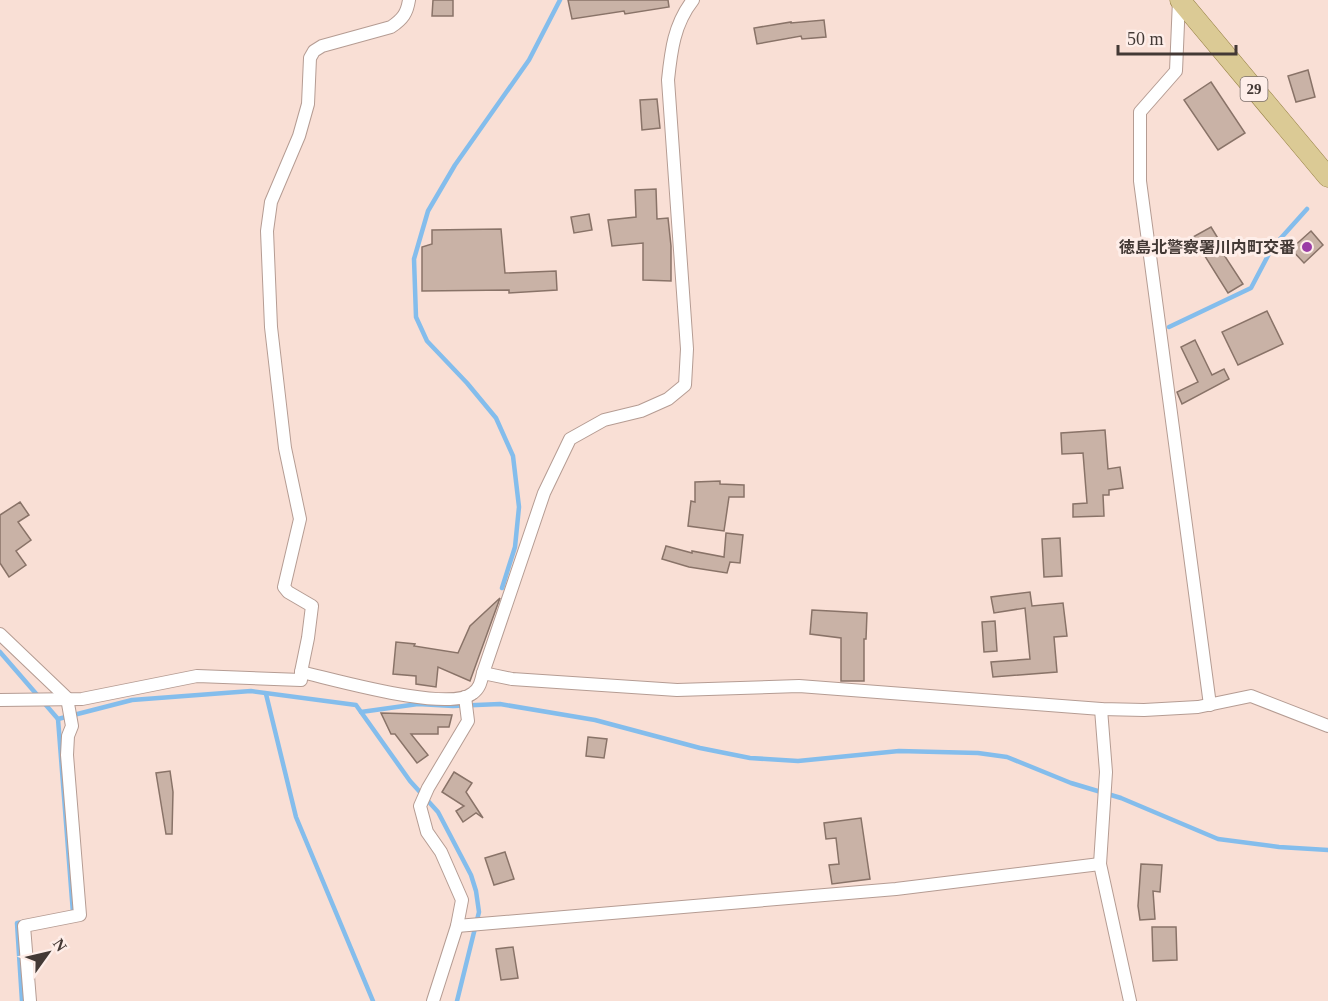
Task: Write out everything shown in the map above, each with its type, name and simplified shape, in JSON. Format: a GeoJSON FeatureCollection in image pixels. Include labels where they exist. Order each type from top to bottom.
{"type":"FeatureCollection","features":[{"type":"Feature","properties":{"kind":"main road","name":"29"},"geometry":{"type":"LineString","coordinates":[[1179,0],[1328,177]]}},
{"type":"Feature","properties":{"kind":"street"},"geometry":{"type":"LineString","coordinates":[[0,700],[49,698],[68,703],[197,676],[301,680],[312,606],[288,592],[284,587],[300,519],[285,448],[271,327],[267,256],[271,202],[302,125],[308,104],[310,58],[314,51],[322,46],[391,27],[401,21],[407,12],[409,0]]}},
{"type":"Feature","properties":{"kind":"street"},"geometry":{"type":"LineString","coordinates":[[433,1001],[463,925],[462,900],[441,852],[427,832],[420,806],[468,721],[467,704],[472,694],[480,686],[544,493],[570,439],[604,420],[641,411],[668,399],[685,385],[687,349],[668,80],[672,44],[679,23],[693,0]]}},
{"type":"Feature","properties":{"kind":"street"},"geometry":{"type":"LineString","coordinates":[[1179,0],[1176,71],[1140,112],[1140,181],[1210,705]]}},
{"type":"Feature","properties":{"kind":"street"},"geometry":{"type":"LineString","coordinates":[[0,634],[68,703],[72,726],[68,736],[67,755],[80,915],[24,926],[30,1001]]}},
{"type":"Feature","properties":{"kind":"street"},"geometry":{"type":"LineString","coordinates":[[301,672],[385,693],[446,698],[467,704]]}},
{"type":"Feature","properties":{"kind":"street"},"geometry":{"type":"LineString","coordinates":[[483,673],[512,679],[677,690],[799,686],[1101,709],[1144,710],[1210,705],[1251,696],[1328,726]]}},
{"type":"Feature","properties":{"kind":"street"},"geometry":{"type":"LineString","coordinates":[[1101,709],[1106,772],[1100,864],[1130,1001]]}},
{"type":"Feature","properties":{"kind":"street"},"geometry":{"type":"LineString","coordinates":[[463,925],[896,889],[1100,864]]}},
{"type":"Feature","properties":{"kind":"building"},"geometry":{"type":"Polygon","coordinates":[[[433,0],[453,0],[453,16],[432,16],[433,0]]]}},
{"type":"Feature","properties":{"kind":"building"},"geometry":{"type":"Polygon","coordinates":[[[568,0],[668,0],[669,7],[572,19],[568,0]]]}},
{"type":"Feature","properties":{"kind":"building"},"geometry":{"type":"Polygon","coordinates":[[[824,20],[826,37],[802,39],[801,36],[757,44],[754,28],[824,20]]]}},
{"type":"Feature","properties":{"kind":"building"},"geometry":{"type":"Polygon","coordinates":[[[1308,70],[1315,97],[1296,102],[1288,76],[1308,70]]]}},
{"type":"Feature","properties":{"kind":"building"},"geometry":{"type":"Polygon","coordinates":[[[1211,82],[1245,133],[1218,150],[1184,100],[1211,82]]]}},
{"type":"Feature","properties":{"kind":"building"},"geometry":{"type":"Polygon","coordinates":[[[657,99],[660,128],[642,130],[640,100],[657,99]]]}},
{"type":"Feature","properties":{"kind":"building"},"geometry":{"type":"Polygon","coordinates":[[[656,189],[657,219],[668,218],[671,281],[643,280],[643,243],[612,246],[608,220],[636,217],[635,190],[656,189]]]}},
{"type":"Feature","properties":{"kind":"building"},"geometry":{"type":"Polygon","coordinates":[[[589,214],[592,230],[574,233],[571,217],[589,214]]]}},
{"type":"Feature","properties":{"kind":"building"},"geometry":{"type":"Polygon","coordinates":[[[1211,227],[1227,253],[1224,255],[1243,284],[1228,293],[1193,237],[1211,227]]]}},
{"type":"Feature","properties":{"kind":"building"},"geometry":{"type":"Polygon","coordinates":[[[501,229],[505,273],[556,271],[557,290],[509,293],[509,290],[422,291],[422,247],[432,244],[432,230],[501,229]]]}},
{"type":"Feature","properties":{"kind":"building","name":"徳島北警察署川内町交番"},"geometry":{"type":"Polygon","coordinates":[[[1311,231],[1323,245],[1304,263],[1291,249],[1311,231]]]}},
{"type":"Feature","properties":{"kind":"building"},"geometry":{"type":"Polygon","coordinates":[[[1267,311],[1283,344],[1238,365],[1222,332],[1267,311]]]}},
{"type":"Feature","properties":{"kind":"building"},"geometry":{"type":"Polygon","coordinates":[[[1195,340],[1212,375],[1224,369],[1229,379],[1182,404],[1177,392],[1198,382],[1181,347],[1195,340]]]}},
{"type":"Feature","properties":{"kind":"building"},"geometry":{"type":"Polygon","coordinates":[[[1105,430],[1108,469],[1120,467],[1123,488],[1109,490],[1109,495],[1103,495],[1104,516],[1073,517],[1073,504],[1087,503],[1083,453],[1062,454],[1061,433],[1105,430]]]}},
{"type":"Feature","properties":{"kind":"building"},"geometry":{"type":"Polygon","coordinates":[[[720,481],[720,484],[744,485],[744,497],[729,497],[724,531],[688,526],[691,501],[695,502],[695,482],[720,481]]]}},
{"type":"Feature","properties":{"kind":"building"},"geometry":{"type":"Polygon","coordinates":[[[20,502],[29,515],[18,522],[31,540],[16,551],[26,565],[9,577],[0,563],[0,515],[20,502]]]}},
{"type":"Feature","properties":{"kind":"building"},"geometry":{"type":"Polygon","coordinates":[[[726,533],[743,535],[740,563],[730,562],[727,573],[689,567],[662,559],[666,546],[692,553],[692,551],[724,557],[726,533]]]}},
{"type":"Feature","properties":{"kind":"building"},"geometry":{"type":"Polygon","coordinates":[[[1060,538],[1062,576],[1044,577],[1042,539],[1060,538]]]}},
{"type":"Feature","properties":{"kind":"building"},"geometry":{"type":"Polygon","coordinates":[[[1030,592],[1032,606],[1063,603],[1067,636],[1054,637],[1057,672],[993,677],[991,662],[1030,659],[1025,608],[994,613],[991,597],[1030,592]]]}},
{"type":"Feature","properties":{"kind":"building"},"geometry":{"type":"Polygon","coordinates":[[[500,598],[470,681],[438,667],[436,687],[416,684],[416,676],[393,674],[396,642],[458,653],[470,626],[500,598]]]}},
{"type":"Feature","properties":{"kind":"building"},"geometry":{"type":"Polygon","coordinates":[[[812,610],[867,613],[866,639],[864,639],[864,681],[841,681],[841,638],[810,634],[812,610]]]}},
{"type":"Feature","properties":{"kind":"building"},"geometry":{"type":"Polygon","coordinates":[[[995,621],[997,651],[984,652],[982,622],[995,621]]]}},
{"type":"Feature","properties":{"kind":"building"},"geometry":{"type":"Polygon","coordinates":[[[381,713],[452,715],[449,727],[438,727],[438,734],[411,734],[428,755],[417,763],[395,734],[391,734],[381,713]]]}},
{"type":"Feature","properties":{"kind":"building"},"geometry":{"type":"Polygon","coordinates":[[[588,737],[607,739],[604,758],[586,756],[588,737]]]}},
{"type":"Feature","properties":{"kind":"building"},"geometry":{"type":"Polygon","coordinates":[[[170,771],[173,792],[172,834],[166,834],[156,773],[170,771]]]}},
{"type":"Feature","properties":{"kind":"building"},"geometry":{"type":"Polygon","coordinates":[[[454,772],[472,783],[466,792],[483,818],[476,813],[463,822],[456,811],[464,806],[442,792],[454,772]]]}},
{"type":"Feature","properties":{"kind":"building"},"geometry":{"type":"Polygon","coordinates":[[[861,818],[870,879],[832,884],[829,865],[839,864],[836,838],[826,839],[824,823],[861,818]]]}},
{"type":"Feature","properties":{"kind":"building"},"geometry":{"type":"Polygon","coordinates":[[[505,852],[514,879],[494,885],[485,858],[505,852]]]}},
{"type":"Feature","properties":{"kind":"building"},"geometry":{"type":"Polygon","coordinates":[[[1141,864],[1162,865],[1160,892],[1153,891],[1155,919],[1140,920],[1138,906],[1141,864]]]}},
{"type":"Feature","properties":{"kind":"building"},"geometry":{"type":"Polygon","coordinates":[[[1152,927],[1176,927],[1177,960],[1153,961],[1152,927]]]}},
{"type":"Feature","properties":{"kind":"building"},"geometry":{"type":"Polygon","coordinates":[[[513,947],[518,978],[501,980],[496,949],[513,947]]]}},
{"type":"Feature","properties":{"kind":"waterway"},"geometry":{"type":"LineString","coordinates":[[502,588],[515,547],[519,507],[513,456],[496,418],[427,341],[416,317],[414,259],[428,211],[455,165],[529,60],[560,0]]}},
{"type":"Feature","properties":{"kind":"waterway"},"geometry":{"type":"LineString","coordinates":[[1169,327],[1251,288],[1272,248],[1307,209]]}},
{"type":"Feature","properties":{"kind":"waterway"},"geometry":{"type":"LineString","coordinates":[[0,652],[58,719],[132,700],[251,691],[356,705],[410,781],[438,812],[471,875],[479,912],[457,1001]]}},
{"type":"Feature","properties":{"kind":"waterway"},"geometry":{"type":"LineString","coordinates":[[266,694],[296,817],[373,1001]]}},
{"type":"Feature","properties":{"kind":"waterway"},"geometry":{"type":"LineString","coordinates":[[361,712],[418,704],[453,706],[500,704],[595,720],[700,748],[750,758],[798,761],[899,751],[978,753],[1007,757],[1071,783],[1121,798],[1218,839],[1279,847],[1328,850]]}},
{"type":"Feature","properties":{"kind":"waterway"},"geometry":{"type":"LineString","coordinates":[[58,719],[73,913]]}},
{"type":"Feature","properties":{"kind":"waterway"},"geometry":{"type":"LineString","coordinates":[[22,1001],[17,923],[23,922]]}},
{"type":"Feature","properties":{"kind":"place","name":"徳島北警察署川内町交番"},"geometry":{"type":"Point","coordinates":[1307,247]}}]}
